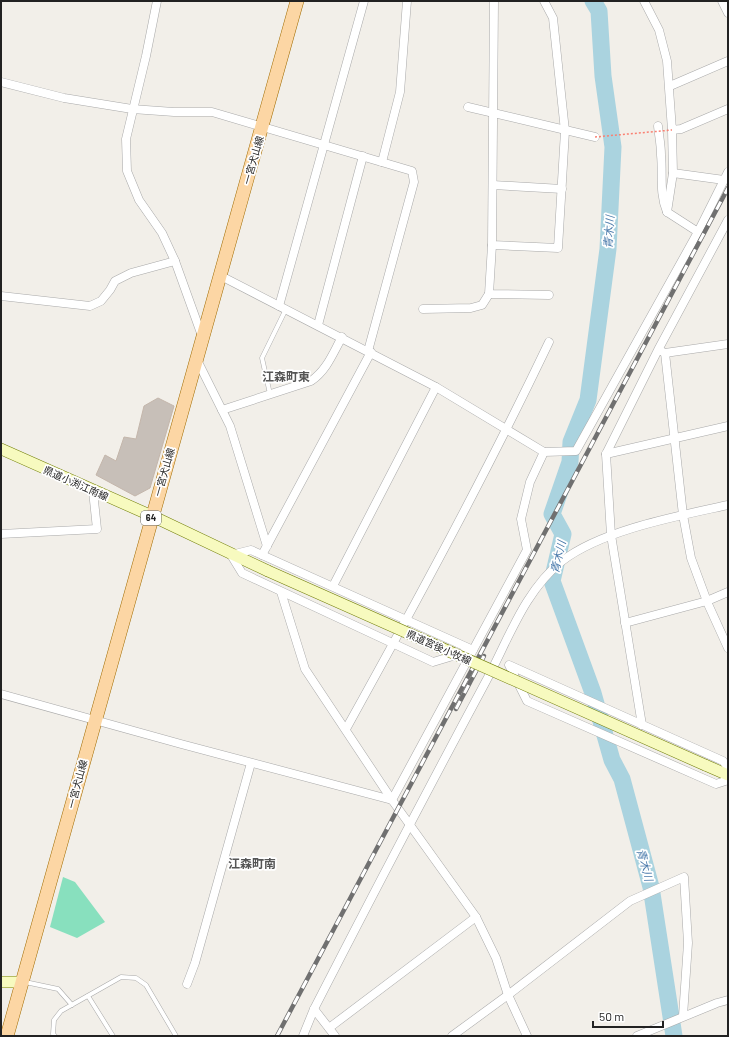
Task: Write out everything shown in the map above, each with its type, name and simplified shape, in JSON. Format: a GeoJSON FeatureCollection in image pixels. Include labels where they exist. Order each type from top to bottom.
{"type":"FeatureCollection","features":[{"type":"Feature","properties":{"kind":"main road","name":"一宮犬山線"},"geometry":{"type":"LineString","coordinates":[[7,1036],[297,1]]}},
{"type":"Feature","properties":{"kind":"main road","name":"県道小渕江南線"},"geometry":{"type":"LineString","coordinates":[[1,449],[92,491],[152,516]]}},
{"type":"Feature","properties":{"kind":"main road","name":"県道宮後小牧線"},"geometry":{"type":"LineString","coordinates":[[152,516],[232,555],[728,775]]}},
{"type":"Feature","properties":{"kind":"main road"},"geometry":{"type":"LineString","coordinates":[[1,982],[23,982]]}},
{"type":"Feature","properties":{"kind":"street"},"geometry":{"type":"LineString","coordinates":[[157,1],[146,56],[126,139],[127,170],[139,200],[162,233],[175,261],[202,336]]}},
{"type":"Feature","properties":{"kind":"street"},"geometry":{"type":"LineString","coordinates":[[283,308],[324,145],[364,1]]}},
{"type":"Feature","properties":{"kind":"street"},"geometry":{"type":"LineString","coordinates":[[382,162],[400,92],[407,1]]}},
{"type":"Feature","properties":{"kind":"street"},"geometry":{"type":"LineString","coordinates":[[423,309],[471,308],[482,305],[489,294],[492,244],[494,1]]}},
{"type":"Feature","properties":{"kind":"street"},"geometry":{"type":"LineString","coordinates":[[492,244],[558,248],[565,131],[552,18],[544,1]]}},
{"type":"Feature","properties":{"kind":"street"},"geometry":{"type":"LineString","coordinates":[[644,1],[659,30],[667,61],[670,86],[673,173],[667,212]]}},
{"type":"Feature","properties":{"kind":"street"},"geometry":{"type":"LineString","coordinates":[[722,1],[728,12]]}},
{"type":"Feature","properties":{"kind":"street"},"geometry":{"type":"LineString","coordinates":[[670,86],[728,61]]}},
{"type":"Feature","properties":{"kind":"street"},"geometry":{"type":"LineString","coordinates":[[1,82],[64,98],[132,109],[174,112],[212,112],[412,170],[414,182],[370,352],[262,555]]}},
{"type":"Feature","properties":{"kind":"street"},"geometry":{"type":"LineString","coordinates":[[468,108],[494,112],[565,131],[596,137]]}},
{"type":"Feature","properties":{"kind":"street"},"geometry":{"type":"LineString","coordinates":[[672,130],[681,129],[728,110]]}},
{"type":"Feature","properties":{"kind":"street"},"geometry":{"type":"LineString","coordinates":[[658,126],[662,156],[663,202],[667,212],[698,232]]}},
{"type":"Feature","properties":{"kind":"street"},"geometry":{"type":"LineString","coordinates":[[318,325],[364,156]]}},
{"type":"Feature","properties":{"kind":"street"},"geometry":{"type":"LineString","coordinates":[[219,275],[342,337],[436,387],[544,452],[576,451],[698,232],[728,172]]}},
{"type":"Feature","properties":{"kind":"street"},"geometry":{"type":"LineString","coordinates":[[673,173],[724,180]]}},
{"type":"Feature","properties":{"kind":"street"},"geometry":{"type":"LineString","coordinates":[[493,185],[562,189]]}},
{"type":"Feature","properties":{"kind":"street"},"geometry":{"type":"LineString","coordinates":[[642,725],[611,535],[606,454],[662,351],[728,220]]}},
{"type":"Feature","properties":{"kind":"street"},"geometry":{"type":"LineString","coordinates":[[1,296],[90,306],[101,301],[115,281],[130,273],[175,261]]}},
{"type":"Feature","properties":{"kind":"street"},"geometry":{"type":"LineString","coordinates":[[489,294],[549,295]]}},
{"type":"Feature","properties":{"kind":"street"},"geometry":{"type":"LineString","coordinates":[[222,410],[311,381],[320,375],[342,337]]}},
{"type":"Feature","properties":{"kind":"street"},"geometry":{"type":"LineString","coordinates":[[346,729],[407,619],[507,429],[549,342]]}},
{"type":"Feature","properties":{"kind":"street"},"geometry":{"type":"LineString","coordinates":[[662,351],[728,344]]}},
{"type":"Feature","properties":{"kind":"street"},"geometry":{"type":"LineString","coordinates":[[662,351],[683,515],[691,558],[707,601],[728,648]]}},
{"type":"Feature","properties":{"kind":"street"},"geometry":{"type":"LineString","coordinates":[[196,359],[222,410],[235,440],[267,546]]}},
{"type":"Feature","properties":{"kind":"street"},"geometry":{"type":"LineString","coordinates":[[333,586],[436,387]]}},
{"type":"Feature","properties":{"kind":"street"},"geometry":{"type":"LineString","coordinates":[[606,454],[728,426]]}},
{"type":"Feature","properties":{"kind":"street"},"geometry":{"type":"LineString","coordinates":[[392,800],[527,550],[521,519],[530,482],[544,452]]}},
{"type":"Feature","properties":{"kind":"street"},"geometry":{"type":"LineString","coordinates":[[1,534],[96,529],[92,491]]}},
{"type":"Feature","properties":{"kind":"street"},"geometry":{"type":"LineString","coordinates":[[303,1036],[314,1009],[409,823],[498,660],[522,612],[539,584],[560,562],[577,550],[611,535],[683,515],[728,505]]}},
{"type":"Feature","properties":{"kind":"street"},"geometry":{"type":"LineString","coordinates":[[251,550],[473,650],[433,662],[242,573],[232,555],[251,550]]}},
{"type":"Feature","properties":{"kind":"street"},"geometry":{"type":"LineString","coordinates":[[281,592],[305,668],[392,800],[476,917],[496,958],[508,995],[527,1036]]}},
{"type":"Feature","properties":{"kind":"street"},"geometry":{"type":"LineString","coordinates":[[626,623],[707,601],[728,592]]}},
{"type":"Feature","properties":{"kind":"street"},"geometry":{"type":"LineString","coordinates":[[498,660],[723,761],[728,768]]}},
{"type":"Feature","properties":{"kind":"street"},"geometry":{"type":"LineString","coordinates":[[509,665],[527,701],[716,784],[728,780]]}},
{"type":"Feature","properties":{"kind":"street"},"geometry":{"type":"LineString","coordinates":[[1,694],[392,800]]}},
{"type":"Feature","properties":{"kind":"street"},"geometry":{"type":"LineString","coordinates":[[187,984],[195,963],[251,763]]}},
{"type":"Feature","properties":{"kind":"street"},"geometry":{"type":"LineString","coordinates":[[452,1036],[508,995],[630,900],[684,877],[688,943],[683,1016]]}},
{"type":"Feature","properties":{"kind":"street"},"geometry":{"type":"LineString","coordinates":[[329,1028],[476,917]]}},
{"type":"Feature","properties":{"kind":"street"},"geometry":{"type":"LineString","coordinates":[[637,1036],[683,1016],[728,1000]]}},
{"type":"Feature","properties":{"kind":"street"},"geometry":{"type":"LineString","coordinates":[[314,1009],[335,1036]]}},
{"type":"Feature","properties":{"kind":"lane"},"geometry":{"type":"LineString","coordinates":[[270,394],[262,358],[283,308]]}},
{"type":"Feature","properties":{"kind":"lane"},"geometry":{"type":"LineString","coordinates":[[55,1036],[53,1034],[54,1020],[61,1011],[121,977],[136,978],[146,985],[174,1035]]}},
{"type":"Feature","properties":{"kind":"lane"},"geometry":{"type":"LineString","coordinates":[[23,982],[58,989],[72,1005]]}},
{"type":"Feature","properties":{"kind":"lane"},"geometry":{"type":"LineString","coordinates":[[88,996],[113,1036]]}},
{"type":"Feature","properties":{"kind":"path"},"geometry":{"type":"LineString","coordinates":[[596,137],[672,130]]}},
{"type":"Feature","properties":{"kind":"green space"},"geometry":{"type":"Polygon","coordinates":[[[63,877],[75,882],[105,922],[77,938],[50,927],[63,877]]]}},
{"type":"Feature","properties":{"kind":"building"},"geometry":{"type":"Polygon","coordinates":[[[158,398],[174,406],[150,488],[135,496],[96,475],[105,455],[116,461],[124,437],[136,439],[144,406],[158,398]]]}},
{"type":"Feature","properties":{"kind":"waterway","name":"青木川"},"geometry":{"type":"LineString","coordinates":[[593,1],[599,11],[603,76],[613,147],[608,249],[588,400],[571,442],[570,462],[552,514],[563,534],[552,581],[593,693],[612,760],[622,779],[651,887],[674,1036]]}},
{"type":"Feature","properties":{"kind":"railway"},"geometry":{"type":"LineString","coordinates":[[277,1036],[728,188]]}},
{"type":"Feature","properties":{"kind":"railway"},"geometry":{"type":"LineString","coordinates":[[456,709],[484,656]]}},
{"type":"Feature","properties":{"kind":"district","name":"江森町東"},"geometry":{"type":"Point","coordinates":[286,377]}},
{"type":"Feature","properties":{"kind":"district","name":"江森町南"},"geometry":{"type":"Point","coordinates":[252,864]}}]}
